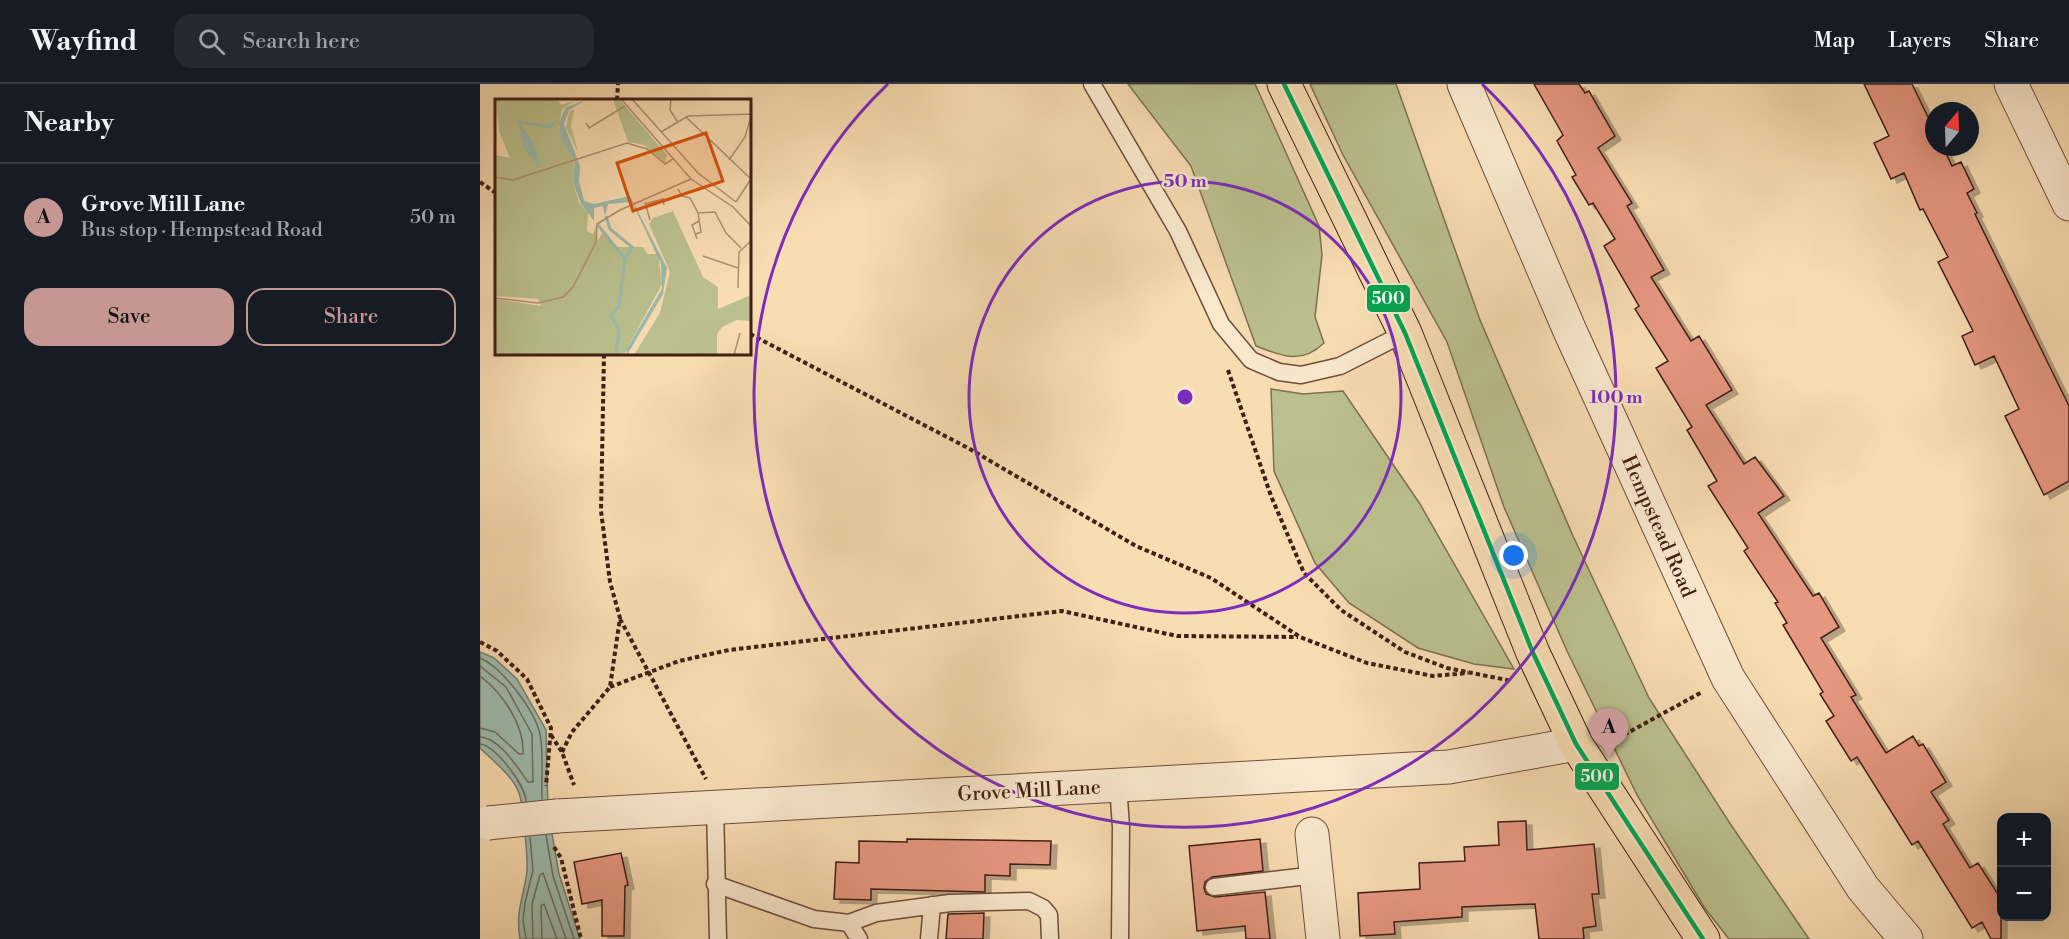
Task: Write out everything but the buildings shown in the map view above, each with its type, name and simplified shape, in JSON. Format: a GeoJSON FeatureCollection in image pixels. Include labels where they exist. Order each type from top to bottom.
{"type":"FeatureCollection","features":[{"type":"Feature","properties":{"kind":"main road"},"geometry":{"type":"LineString","coordinates":[[1284,84],[1405,333],[1533,653],[1550,688],[1590,745],[1703,939]]}},
{"type":"Feature","properties":{"kind":"street","name":"Hempstead Road"},"geometry":{"type":"LineString","coordinates":[[1464,84],[1570,331],[1728,678],[1863,888],[1905,939]]}},
{"type":"Feature","properties":{"kind":"street"},"geometry":{"type":"LineString","coordinates":[[2011,84],[2069,204]]}},
{"type":"Feature","properties":{"kind":"street","name":"Grove Mill Lane"},"geometry":{"type":"LineString","coordinates":[[484,823],[715,806],[1449,767],[1590,745]]}},
{"type":"Feature","properties":{"kind":"street"},"geometry":{"type":"LineString","coordinates":[[1312,834],[1323,939]]}},
{"type":"Feature","properties":{"kind":"lane"},"geometry":{"type":"LineString","coordinates":[[1092,84],[1179,231],[1221,324],[1251,360],[1279,372],[1301,375],[1340,366],[1405,333]]}},
{"type":"Feature","properties":{"kind":"lane"},"geometry":{"type":"LineString","coordinates":[[1118,785],[1121,827],[1120,939]]}},
{"type":"Feature","properties":{"kind":"lane"},"geometry":{"type":"LineString","coordinates":[[715,806],[718,939]]}},
{"type":"Feature","properties":{"kind":"lane"},"geometry":{"type":"LineString","coordinates":[[1214,887],[1316,875]]}},
{"type":"Feature","properties":{"kind":"lane"},"geometry":{"type":"LineString","coordinates":[[715,884],[814,919],[849,923],[876,914],[932,905],[1029,901],[1043,908],[1049,915],[1050,939]]}},
{"type":"Feature","properties":{"kind":"lane"},"geometry":{"type":"LineString","coordinates":[[929,939],[932,905]]}},
{"type":"Feature","properties":{"kind":"lane"},"geometry":{"type":"LineString","coordinates":[[849,923],[859,939]]}},
{"type":"Feature","properties":{"kind":"path"},"geometry":{"type":"LineString","coordinates":[[617,99],[618,84]]}},
{"type":"Feature","properties":{"kind":"path"},"geometry":{"type":"LineString","coordinates":[[480,182],[495,192]]}},
{"type":"Feature","properties":{"kind":"path"},"geometry":{"type":"LineString","coordinates":[[1221,324],[1229,375],[1271,496],[1304,573],[1341,610],[1405,652],[1468,673],[1550,688]]}},
{"type":"Feature","properties":{"kind":"path"},"geometry":{"type":"LineString","coordinates":[[752,335],[968,448],[1136,546],[1211,578],[1300,637],[1367,663],[1433,676],[1468,673]]}},
{"type":"Feature","properties":{"kind":"path"},"geometry":{"type":"LineString","coordinates":[[604,356],[601,511],[610,582],[620,618],[706,780],[715,806]]}},
{"type":"Feature","properties":{"kind":"path"},"geometry":{"type":"LineString","coordinates":[[551,734],[562,752],[572,732],[610,687],[679,661],[729,650],[1062,611],[1177,636],[1300,637]]}},
{"type":"Feature","properties":{"kind":"path"},"geometry":{"type":"LineString","coordinates":[[610,687],[620,618]]}},
{"type":"Feature","properties":{"kind":"path"},"geometry":{"type":"LineString","coordinates":[[480,642],[497,651],[527,679],[551,728],[550,818],[581,939]]}},
{"type":"Feature","properties":{"kind":"path"},"geometry":{"type":"LineString","coordinates":[[1590,745],[1728,678]]}},
{"type":"Feature","properties":{"kind":"green space"},"geometry":{"type":"Polygon","coordinates":[[[1128,84],[1255,84],[1319,226],[1322,255],[1315,317],[1324,343],[1316,350],[1299,356],[1291,356],[1256,346],[1191,166],[1128,84]]]}},
{"type":"Feature","properties":{"kind":"green space"},"geometry":{"type":"Polygon","coordinates":[[[1310,84],[1396,84],[1480,320],[1573,536],[1649,698],[1731,825],[1809,939],[1729,939],[1704,907],[1637,795],[1567,651],[1504,507],[1447,342],[1343,155],[1310,84]]]}},
{"type":"Feature","properties":{"kind":"green space"},"geometry":{"type":"Polygon","coordinates":[[[1271,389],[1303,394],[1343,391],[1420,504],[1514,669],[1474,664],[1418,648],[1349,603],[1315,563],[1274,471],[1271,389]]]}},
{"type":"Feature","properties":{"kind":"water"},"geometry":{"type":"Polygon","coordinates":[[[480,652],[494,658],[517,679],[546,730],[548,811],[559,874],[580,939],[520,939],[519,912],[527,871],[522,808],[519,793],[512,781],[480,748],[480,652]]]}},
{"type":"Feature","properties":{"kind":"transit line","name":"500"},"geometry":{"type":"LineString","coordinates":[[1284,84],[1405,333],[1533,653],[1576,744],[1703,939]]}},
{"type":"Feature","properties":{"kind":"place","name":"Grove Mill Lane"},"geometry":{"type":"Point","coordinates":[1609,758]}}]}
